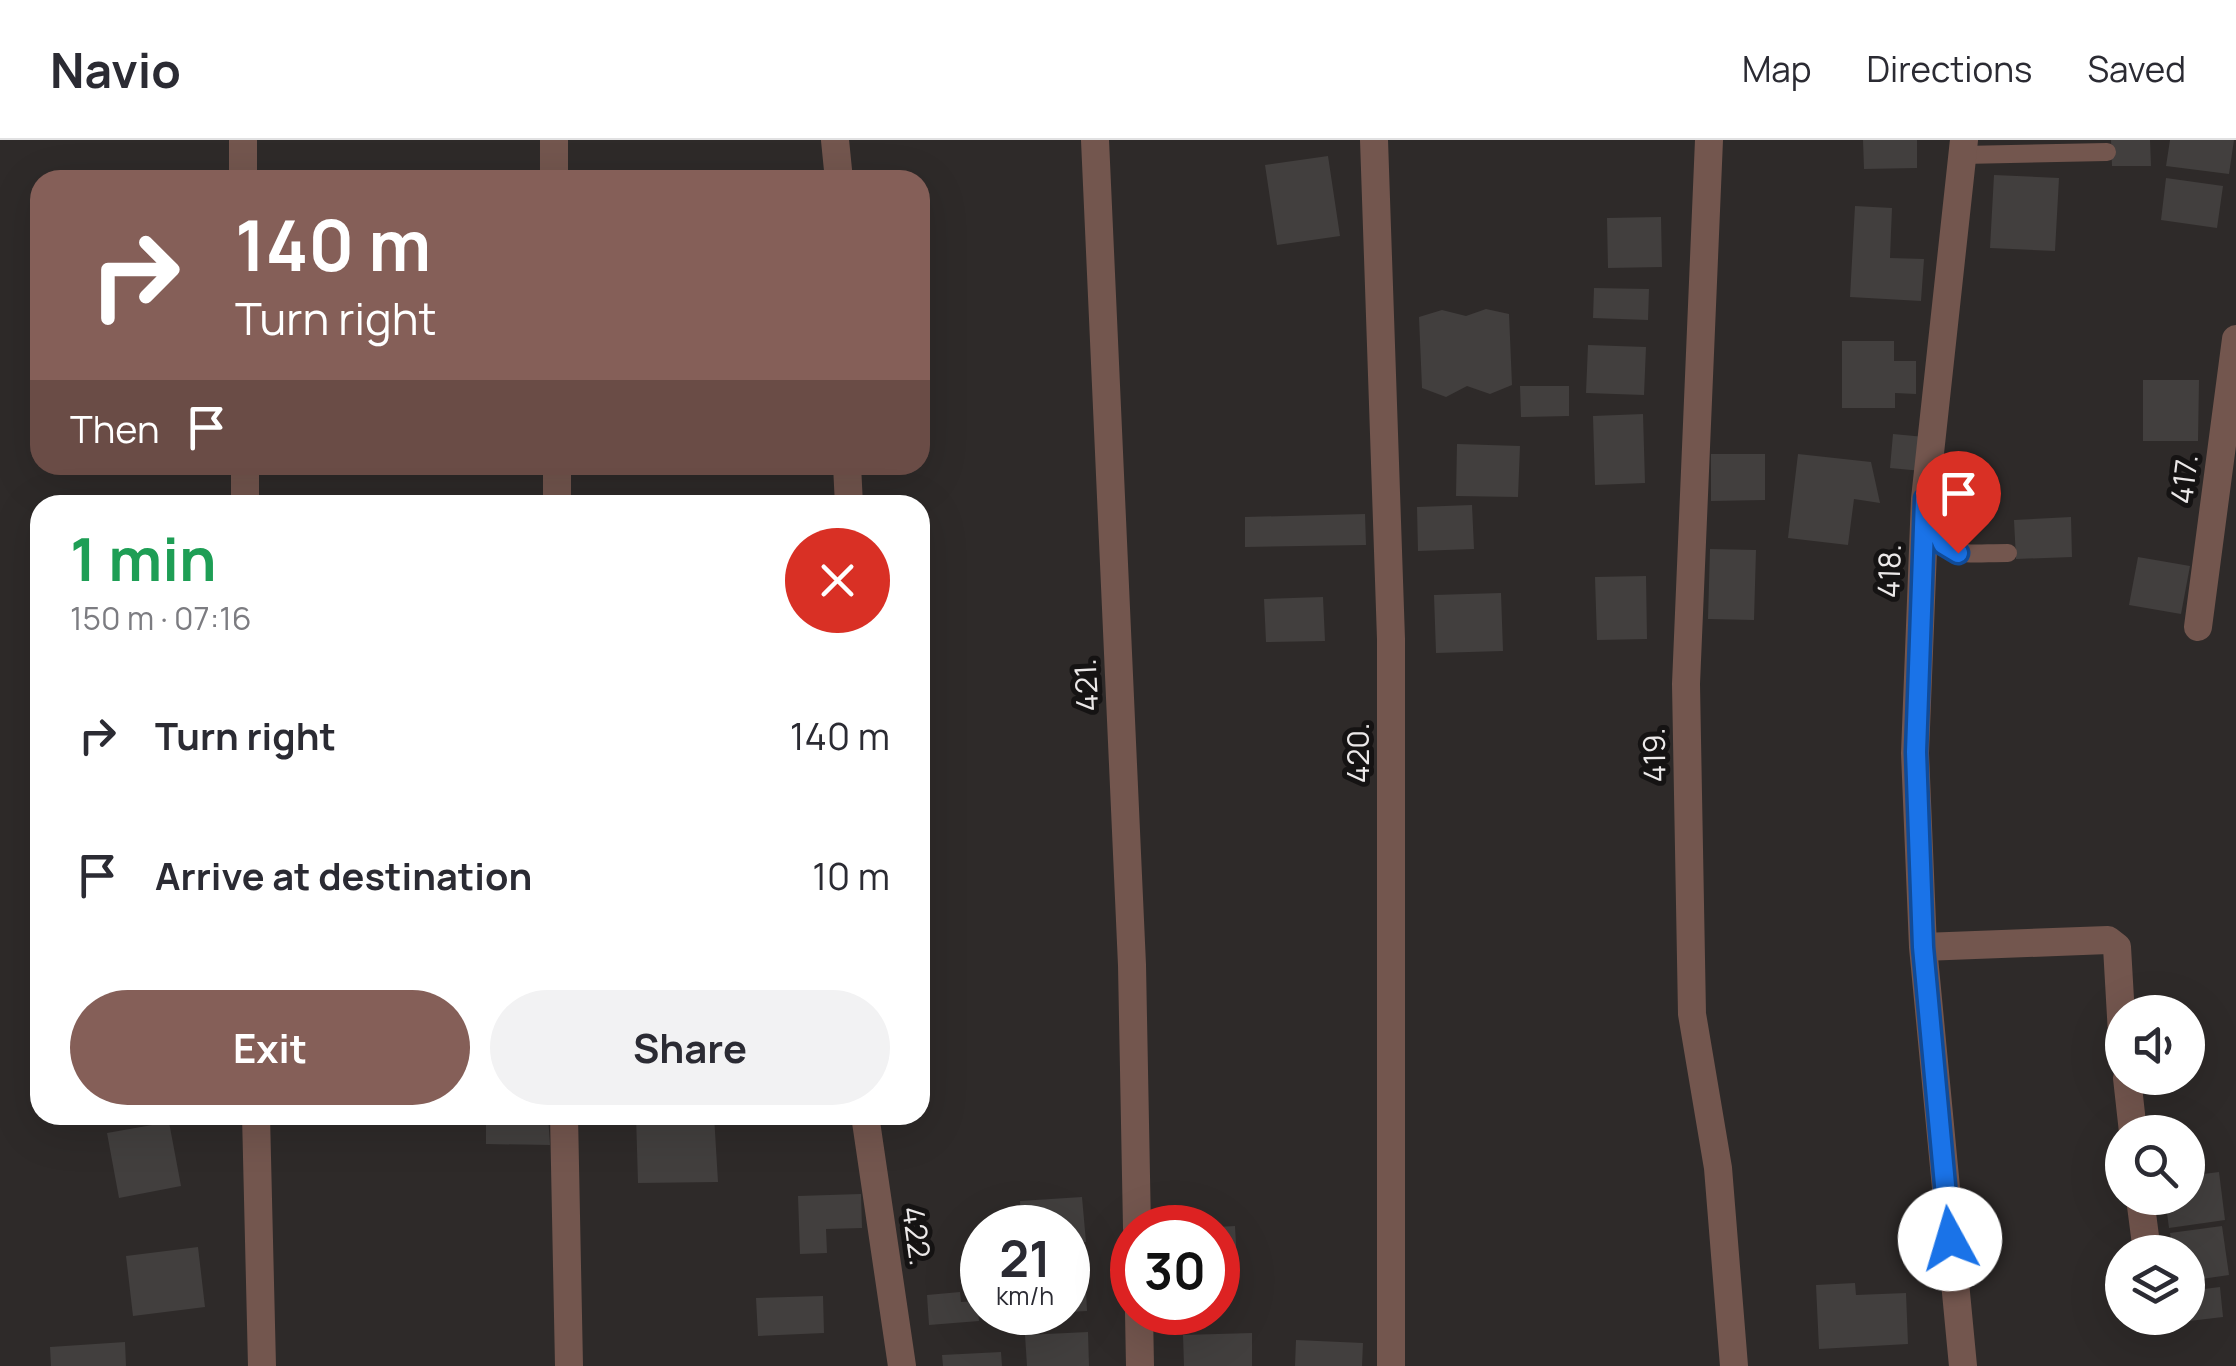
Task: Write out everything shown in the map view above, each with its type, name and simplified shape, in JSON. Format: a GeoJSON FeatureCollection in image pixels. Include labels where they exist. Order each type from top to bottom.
{"type":"FeatureCollection","features":[{"type":"Feature","properties":{"kind":"street"},"geometry":{"type":"LineString","coordinates":[[242,140],[243,170]]}},
{"type":"Feature","properties":{"kind":"street"},"geometry":{"type":"LineString","coordinates":[[554,140],[554,170]]}},
{"type":"Feature","properties":{"kind":"street"},"geometry":{"type":"LineString","coordinates":[[835,140],[839,170]]}},
{"type":"Feature","properties":{"kind":"street","name":"421."},"geometry":{"type":"LineString","coordinates":[[1095,140],[1132,965],[1137,1205]]}},
{"type":"Feature","properties":{"kind":"street","name":"420."},"geometry":{"type":"LineString","coordinates":[[1374,140],[1391,639],[1391,1366]]}},
{"type":"Feature","properties":{"kind":"street","name":"419."},"geometry":{"type":"LineString","coordinates":[[1709,140],[1686,684],[1692,1014],[1718,1168],[1734,1366]]}},
{"type":"Feature","properties":{"kind":"street","name":"418."},"geometry":{"type":"LineString","coordinates":[[1962,1366],[1923,947],[1916,752],[1925,499],[1964,148]]}},
{"type":"Feature","properties":{"kind":"street","name":"417."},"geometry":{"type":"LineString","coordinates":[[2198,627],[2236,339]]}},
{"type":"Feature","properties":{"kind":"street"},"geometry":{"type":"LineString","coordinates":[[1923,947],[2108,940],[2117,947],[2120,995]]}},
{"type":"Feature","properties":{"kind":"street"},"geometry":{"type":"LineString","coordinates":[[256,1125],[262,1366]]}},
{"type":"Feature","properties":{"kind":"street"},"geometry":{"type":"LineString","coordinates":[[564,1125],[569,1366]]}},
{"type":"Feature","properties":{"kind":"street","name":"422."},"geometry":{"type":"LineString","coordinates":[[866,1125],[902,1366]]}},
{"type":"Feature","properties":{"kind":"street"},"geometry":{"type":"LineString","coordinates":[[1139,1335],[1140,1366]]}},
{"type":"Feature","properties":{"kind":"lane"},"geometry":{"type":"LineString","coordinates":[[1964,148],[2107,152]]}},
{"type":"Feature","properties":{"kind":"lane"},"geometry":{"type":"LineString","coordinates":[[1925,499],[1943,544],[1958,553],[2008,552]]}},
{"type":"Feature","properties":{"kind":"building"},"geometry":{"type":"Polygon","coordinates":[[[1863,140],[1917,140],[1917,168],[1864,169],[1863,140]]]}},
{"type":"Feature","properties":{"kind":"building"},"geometry":{"type":"Polygon","coordinates":[[[2111,140],[2150,140],[2151,166],[2112,166],[2111,140]]]}},
{"type":"Feature","properties":{"kind":"building"},"geometry":{"type":"Polygon","coordinates":[[[2170,140],[2234,140],[2229,174],[2166,166],[2170,140]]]}},
{"type":"Feature","properties":{"kind":"building"},"geometry":{"type":"Polygon","coordinates":[[[1328,156],[1340,236],[1277,245],[1265,165],[1328,156]]]}},
{"type":"Feature","properties":{"kind":"building"},"geometry":{"type":"Polygon","coordinates":[[[1994,175],[2059,178],[2055,251],[1990,248],[1994,175]]]}},
{"type":"Feature","properties":{"kind":"building"},"geometry":{"type":"Polygon","coordinates":[[[2166,178],[2223,186],[2217,228],[2161,220],[2166,178]]]}},
{"type":"Feature","properties":{"kind":"building"},"geometry":{"type":"Polygon","coordinates":[[[1855,206],[1892,208],[1890,258],[1924,259],[1921,301],[1850,297],[1855,206]]]}},
{"type":"Feature","properties":{"kind":"building"},"geometry":{"type":"Polygon","coordinates":[[[1661,217],[1662,267],[1608,268],[1607,218],[1661,217]]]}},
{"type":"Feature","properties":{"kind":"building"},"geometry":{"type":"Polygon","coordinates":[[[1594,288],[1649,289],[1648,320],[1593,318],[1594,288]]]}},
{"type":"Feature","properties":{"kind":"building"},"geometry":{"type":"Polygon","coordinates":[[[1486,309],[1509,314],[1512,385],[1490,394],[1467,386],[1446,397],[1422,388],[1419,317],[1442,310],[1466,316],[1486,309]]]}},
{"type":"Feature","properties":{"kind":"building"},"geometry":{"type":"Polygon","coordinates":[[[1842,341],[1894,341],[1894,361],[1916,361],[1916,394],[1895,393],[1895,408],[1842,408],[1842,341]]]}},
{"type":"Feature","properties":{"kind":"building"},"geometry":{"type":"Polygon","coordinates":[[[1588,345],[1646,347],[1644,395],[1586,393],[1588,345]]]}},
{"type":"Feature","properties":{"kind":"building"},"geometry":{"type":"Polygon","coordinates":[[[2143,380],[2199,380],[2198,441],[2143,441],[2143,380]]]}},
{"type":"Feature","properties":{"kind":"building"},"geometry":{"type":"Polygon","coordinates":[[[1520,386],[1569,386],[1569,416],[1521,417],[1520,386]]]}},
{"type":"Feature","properties":{"kind":"building"},"geometry":{"type":"Polygon","coordinates":[[[1643,414],[1645,483],[1595,485],[1593,416],[1643,414]]]}},
{"type":"Feature","properties":{"kind":"building"},"geometry":{"type":"Polygon","coordinates":[[[1893,434],[1925,437],[1922,471],[1890,468],[1893,434]]]}},
{"type":"Feature","properties":{"kind":"building"},"geometry":{"type":"Polygon","coordinates":[[[1457,444],[1520,446],[1518,497],[1456,496],[1457,444]]]}},
{"type":"Feature","properties":{"kind":"building"},"geometry":{"type":"Polygon","coordinates":[[[1711,454],[1765,454],[1765,500],[1711,501],[1711,454]]]}},
{"type":"Feature","properties":{"kind":"building"},"geometry":{"type":"Polygon","coordinates":[[[1798,454],[1871,462],[1880,503],[1854,499],[1848,545],[1788,538],[1798,454]]]}},
{"type":"Feature","properties":{"kind":"building"},"geometry":{"type":"Polygon","coordinates":[[[1472,505],[1474,549],[1418,551],[1417,507],[1472,505]]]}},
{"type":"Feature","properties":{"kind":"building"},"geometry":{"type":"Polygon","coordinates":[[[1365,514],[1366,545],[1245,547],[1245,517],[1365,514]]]}},
{"type":"Feature","properties":{"kind":"building"},"geometry":{"type":"Polygon","coordinates":[[[2071,517],[2072,557],[2016,559],[2014,520],[2071,517]]]}},
{"type":"Feature","properties":{"kind":"building"},"geometry":{"type":"Polygon","coordinates":[[[1710,549],[1756,550],[1754,620],[1708,619],[1710,549]]]}},
{"type":"Feature","properties":{"kind":"building"},"geometry":{"type":"Polygon","coordinates":[[[2138,557],[2190,566],[2181,614],[2129,605],[2138,557]]]}},
{"type":"Feature","properties":{"kind":"building"},"geometry":{"type":"Polygon","coordinates":[[[1646,576],[1647,639],[1597,640],[1595,577],[1646,576]]]}},
{"type":"Feature","properties":{"kind":"building"},"geometry":{"type":"Polygon","coordinates":[[[1501,593],[1503,651],[1436,653],[1434,595],[1501,593]]]}},
{"type":"Feature","properties":{"kind":"building"},"geometry":{"type":"Polygon","coordinates":[[[1323,597],[1325,641],[1266,642],[1264,599],[1323,597]]]}},
{"type":"Feature","properties":{"kind":"building"},"geometry":{"type":"Polygon","coordinates":[[[170,1125],[181,1186],[119,1198],[107,1133],[170,1125]]]}},
{"type":"Feature","properties":{"kind":"building"},"geometry":{"type":"Polygon","coordinates":[[[486,1125],[549,1125],[550,1145],[486,1144],[486,1125]]]}},
{"type":"Feature","properties":{"kind":"building"},"geometry":{"type":"Polygon","coordinates":[[[636,1125],[715,1125],[718,1182],[638,1183],[636,1125]]]}},
{"type":"Feature","properties":{"kind":"building"},"geometry":{"type":"Polygon","coordinates":[[[2219,1172],[2225,1220],[2169,1228],[2167,1215],[2205,1215],[2205,1174],[2219,1172]]]}},
{"type":"Feature","properties":{"kind":"building"},"geometry":{"type":"Polygon","coordinates":[[[861,1194],[862,1228],[826,1229],[827,1253],[800,1254],[798,1196],[861,1194]]]}},
{"type":"Feature","properties":{"kind":"building"},"geometry":{"type":"Polygon","coordinates":[[[1082,1197],[1083,1205],[1020,1205],[1020,1201],[1082,1197]]]}},
{"type":"Feature","properties":{"kind":"building"},"geometry":{"type":"Polygon","coordinates":[[[2222,1226],[2229,1275],[2205,1279],[2205,1235],[2170,1233],[2222,1226]]]}},
{"type":"Feature","properties":{"kind":"building"},"geometry":{"type":"Polygon","coordinates":[[[198,1247],[205,1307],[133,1316],[126,1256],[198,1247]]]}},
{"type":"Feature","properties":{"kind":"building"},"geometry":{"type":"Polygon","coordinates":[[[1855,1283],[1856,1295],[1906,1293],[1908,1344],[1819,1349],[1816,1285],[1855,1283]]]}},
{"type":"Feature","properties":{"kind":"building"},"geometry":{"type":"Polygon","coordinates":[[[2220,1287],[2223,1317],[2205,1319],[2205,1289],[2220,1287]]]}},
{"type":"Feature","properties":{"kind":"building"},"geometry":{"type":"Polygon","coordinates":[[[960,1292],[960,1323],[929,1325],[927,1295],[960,1292]]]}},
{"type":"Feature","properties":{"kind":"building"},"geometry":{"type":"Polygon","coordinates":[[[823,1296],[824,1333],[758,1336],[756,1298],[823,1296]]]}},
{"type":"Feature","properties":{"kind":"building"},"geometry":{"type":"Polygon","coordinates":[[[1252,1333],[1252,1366],[1184,1366],[1183,1335],[1252,1333]]]}},
{"type":"Feature","properties":{"kind":"building"},"geometry":{"type":"Polygon","coordinates":[[[1025,1335],[1088,1335],[1089,1366],[1027,1366],[1025,1335]]]}},
{"type":"Feature","properties":{"kind":"building"},"geometry":{"type":"Polygon","coordinates":[[[1296,1340],[1363,1343],[1362,1366],[1295,1366],[1296,1340]]]}},
{"type":"Feature","properties":{"kind":"building"},"geometry":{"type":"Polygon","coordinates":[[[125,1342],[126,1366],[51,1366],[50,1347],[125,1342]]]}},
{"type":"Feature","properties":{"kind":"building"},"geometry":{"type":"Polygon","coordinates":[[[1001,1352],[1002,1366],[943,1366],[942,1355],[1001,1352]]]}},
{"type":"Feature","properties":{"kind":"route"},"geometry":{"type":"LineString","coordinates":[[1950,1239],[1923,947],[1916,752],[1925,499],[1943,544],[1958,553]]}}]}
